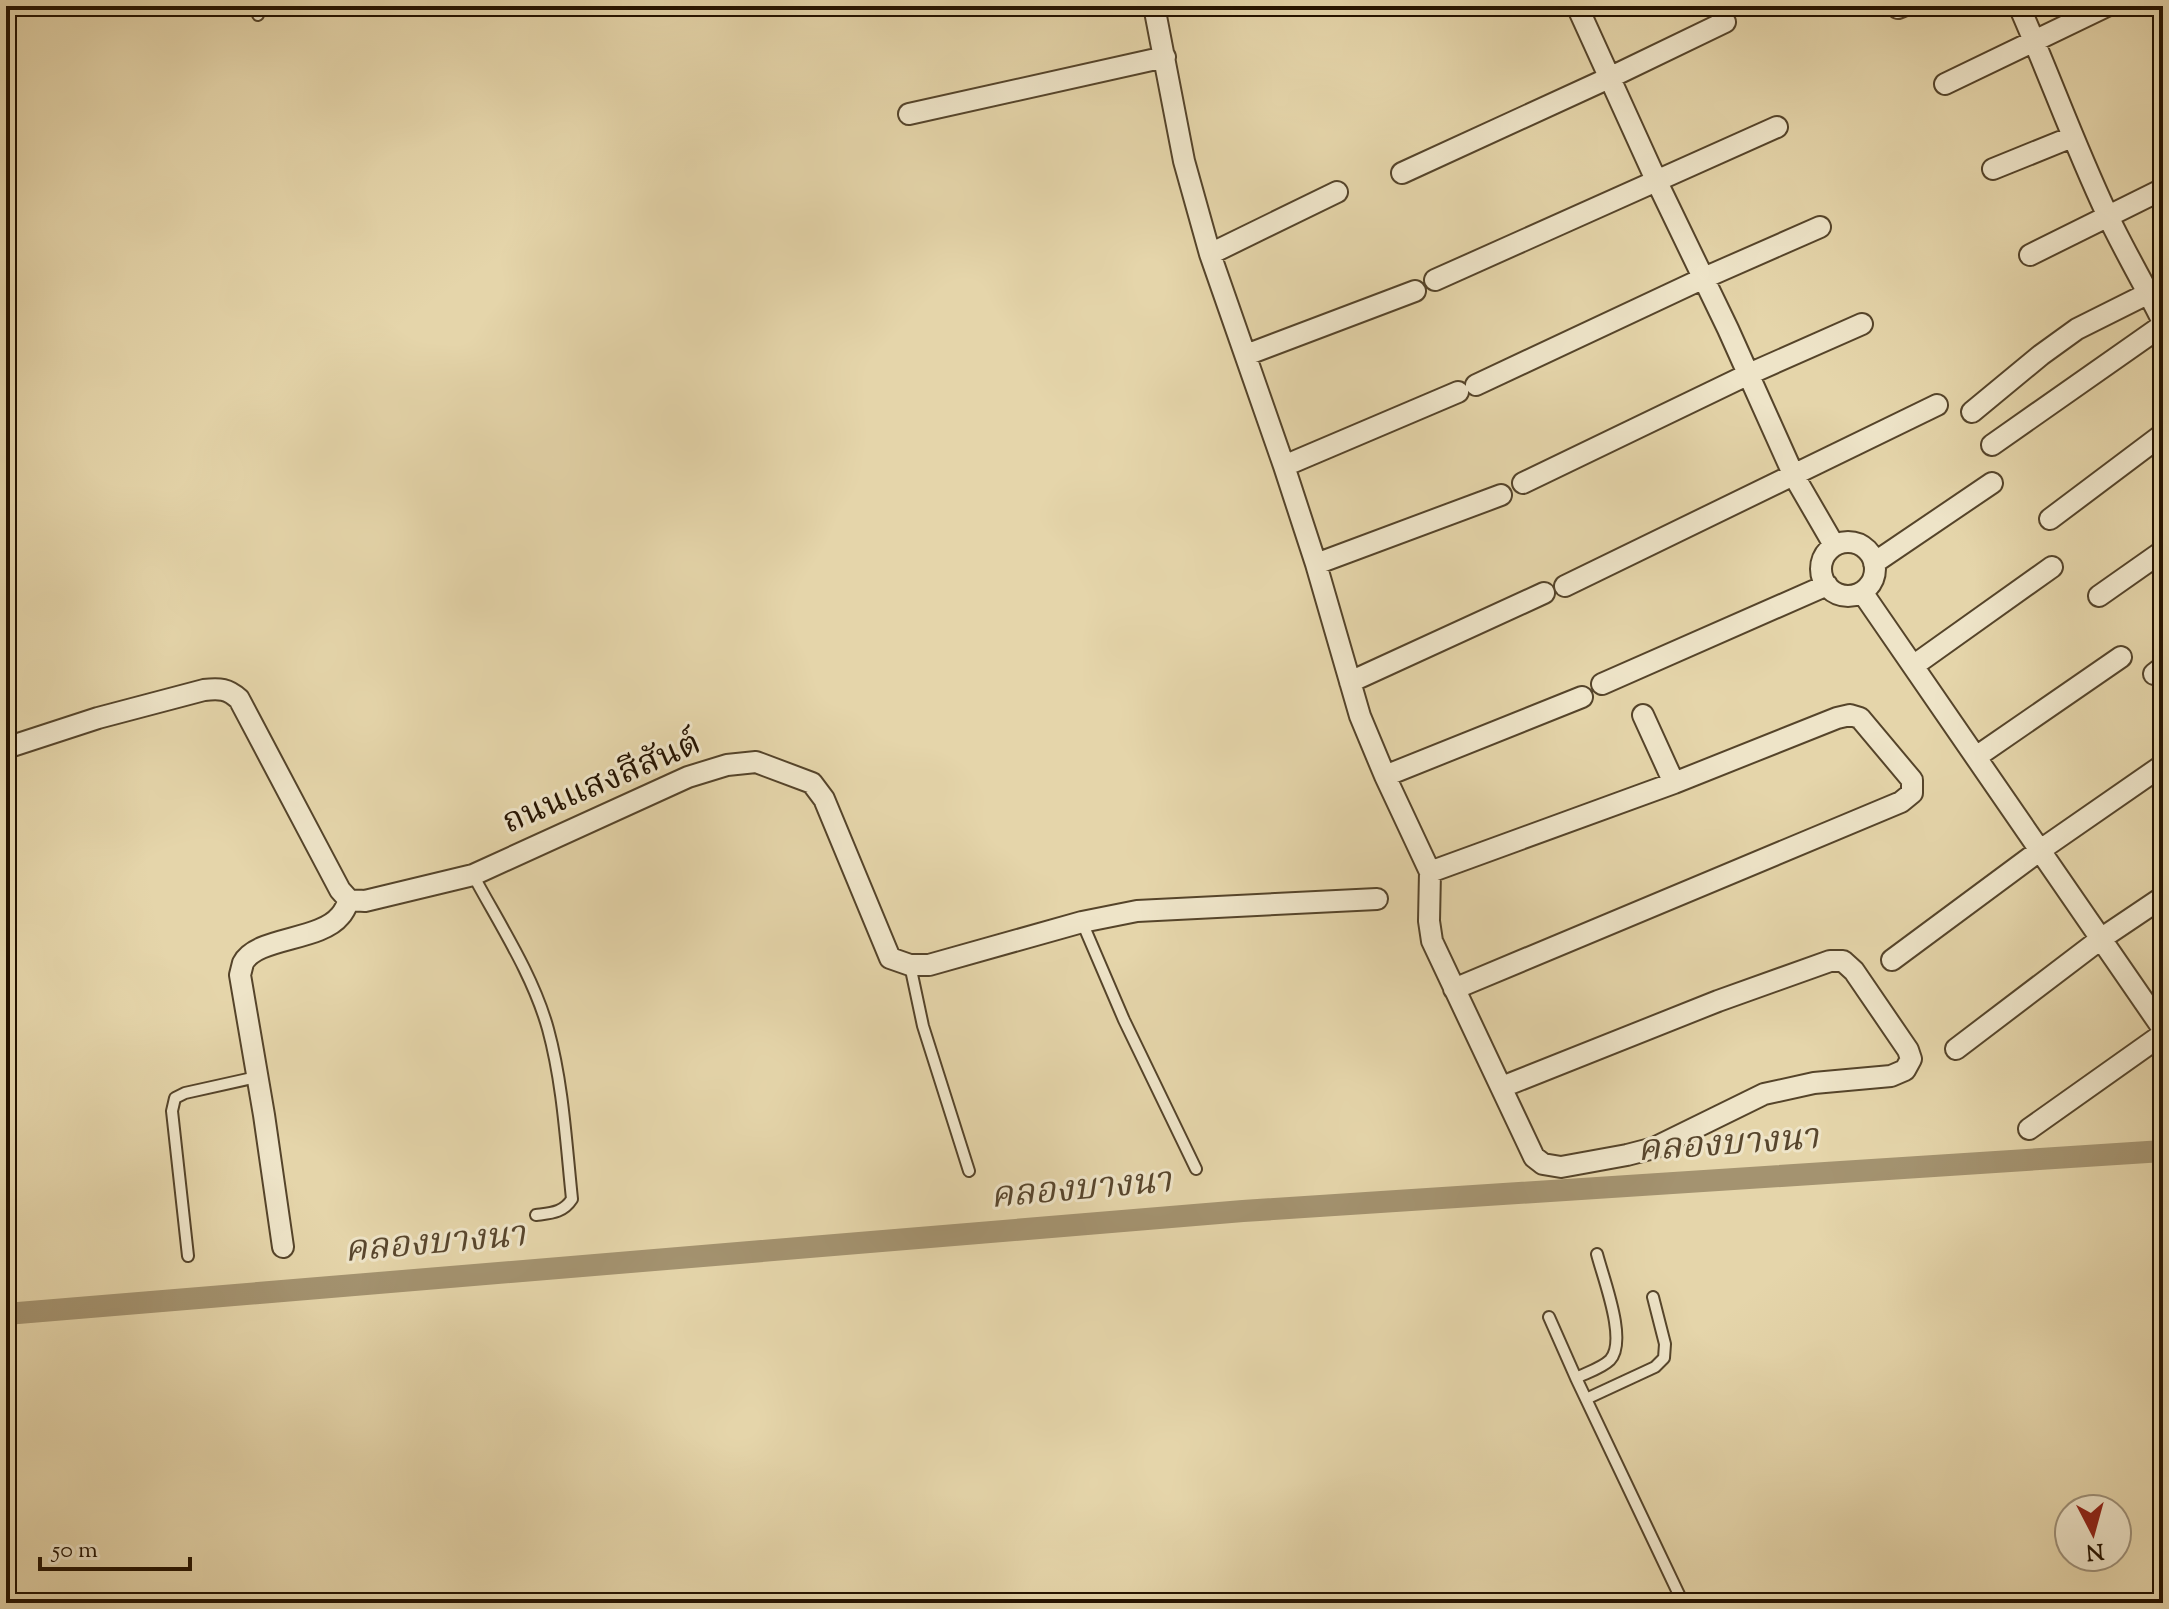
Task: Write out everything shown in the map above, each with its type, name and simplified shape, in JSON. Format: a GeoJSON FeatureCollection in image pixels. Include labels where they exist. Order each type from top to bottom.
{"type":"FeatureCollection","features":[{"type":"Feature","properties":{"kind":"street"},"geometry":{"type":"LineString","coordinates":[[1154,6],[1184,161],[1210,254],[1316,564],[1360,716],[1430,872],[1429,921],[1432,941],[1534,1157],[1543,1164],[1561,1167],[1654,1148],[1764,1094],[1814,1083],[1891,1076],[1905,1070],[1911,1059],[1854,971],[1843,961],[1830,961],[1718,1001],[1502,1087]]}},
{"type":"Feature","properties":{"kind":"street"},"geometry":{"type":"LineString","coordinates":[[1577,6],[1794,476],[1834,545]]}},
{"type":"Feature","properties":{"kind":"street"},"geometry":{"type":"LineString","coordinates":[[1992,445],[2163,323],[2156,289],[2108,216],[2019,6]]}},
{"type":"Feature","properties":{"kind":"street"},"geometry":{"type":"LineString","coordinates":[[1945,84],[2107,6]]}},
{"type":"Feature","properties":{"kind":"street"},"geometry":{"type":"LineString","coordinates":[[1402,173],[1725,22]]}},
{"type":"Feature","properties":{"kind":"street"},"geometry":{"type":"LineString","coordinates":[[909,114],[1165,57]]}},
{"type":"Feature","properties":{"kind":"street"},"geometry":{"type":"LineString","coordinates":[[1435,280],[1777,127]]}},
{"type":"Feature","properties":{"kind":"street"},"geometry":{"type":"LineString","coordinates":[[1993,169],[2072,137]]}},
{"type":"Feature","properties":{"kind":"street"},"geometry":{"type":"LineString","coordinates":[[2030,255],[2163,189]]}},
{"type":"Feature","properties":{"kind":"street"},"geometry":{"type":"LineString","coordinates":[[1210,254],[1337,192]]}},
{"type":"Feature","properties":{"kind":"street"},"geometry":{"type":"LineString","coordinates":[[1284,466],[1467,388],[1820,227]]}},
{"type":"Feature","properties":{"kind":"street"},"geometry":{"type":"LineString","coordinates":[[1972,412],[2077,329],[2156,289]]}},
{"type":"Feature","properties":{"kind":"street"},"geometry":{"type":"LineString","coordinates":[[1246,355],[1415,291]]}},
{"type":"Feature","properties":{"kind":"street"},"geometry":{"type":"LineString","coordinates":[[1523,483],[1749,374],[1862,324]]}},
{"type":"Feature","properties":{"kind":"street"},"geometry":{"type":"LineString","coordinates":[[1565,586],[1937,405]]}},
{"type":"Feature","properties":{"kind":"street"},"geometry":{"type":"LineString","coordinates":[[2050,519],[2163,434]]}},
{"type":"Feature","properties":{"kind":"street"},"geometry":{"type":"LineString","coordinates":[[1874,563],[1992,483]]}},
{"type":"Feature","properties":{"kind":"street"},"geometry":{"type":"LineString","coordinates":[[1316,564],[1501,495]]}},
{"type":"Feature","properties":{"kind":"street"},"geometry":{"type":"LineString","coordinates":[[1857,544],[1865,548],[1874,563],[1873,579],[1862,592],[1839,595],[1827,585],[1821,566],[1824,556],[1834,545],[1857,544]]}},
{"type":"Feature","properties":{"kind":"street"},"geometry":{"type":"LineString","coordinates":[[2099,596],[2163,551]]}},
{"type":"Feature","properties":{"kind":"street"},"geometry":{"type":"LineString","coordinates":[[1913,666],[2052,567]]}},
{"type":"Feature","properties":{"kind":"street"},"geometry":{"type":"LineString","coordinates":[[1602,684],[1827,585]]}},
{"type":"Feature","properties":{"kind":"street"},"geometry":{"type":"LineString","coordinates":[[1862,592],[2163,1031],[2029,1129]]}},
{"type":"Feature","properties":{"kind":"street"},"geometry":{"type":"LineString","coordinates":[[1350,682],[1544,593]]}},
{"type":"Feature","properties":{"kind":"street"},"geometry":{"type":"LineString","coordinates":[[1976,757],[2121,657]]}},
{"type":"Feature","properties":{"kind":"street"},"geometry":{"type":"LineString","coordinates":[[6,748],[98,718],[204,690],[223,689],[239,699],[340,890],[349,900],[341,916],[333,923],[256,950],[244,961],[240,975],[283,1247]]}},
{"type":"Feature","properties":{"kind":"street"},"geometry":{"type":"LineString","coordinates":[[1385,776],[1582,697]]}},
{"type":"Feature","properties":{"kind":"street"},"geometry":{"type":"LineString","coordinates":[[1643,715],[1674,783]]}},
{"type":"Feature","properties":{"kind":"street"},"geometry":{"type":"LineString","coordinates":[[1430,872],[1850,715],[1860,718],[1912,780],[1912,793],[1901,802],[1454,989]]}},
{"type":"Feature","properties":{"kind":"street","name":"ถนนแสงสีสันต์"},"geometry":{"type":"LineString","coordinates":[[349,900],[365,901],[473,875],[688,777],[727,765],[756,762],[812,783],[824,799],[890,958],[910,965]]}},
{"type":"Feature","properties":{"kind":"street"},"geometry":{"type":"LineString","coordinates":[[1892,960],[2039,851],[2163,765]]}},
{"type":"Feature","properties":{"kind":"street"},"geometry":{"type":"LineString","coordinates":[[1956,1049],[2102,938],[2163,897]]}},
{"type":"Feature","properties":{"kind":"street"},"geometry":{"type":"LineString","coordinates":[[910,965],[929,965],[1082,922],[1137,911],[1377,899]]}},
{"type":"Feature","properties":{"kind":"lane"},"geometry":{"type":"LineString","coordinates":[[473,875],[522,964],[538,1000],[557,1065],[572,1199],[557,1212],[536,1215]]}},
{"type":"Feature","properties":{"kind":"lane"},"geometry":{"type":"LineString","coordinates":[[1082,922],[1124,1020],[1196,1169]]}},
{"type":"Feature","properties":{"kind":"lane"},"geometry":{"type":"LineString","coordinates":[[910,965],[923,1026],[969,1171]]}},
{"type":"Feature","properties":{"kind":"lane"},"geometry":{"type":"LineString","coordinates":[[188,1256],[172,1111],[175,1098],[257,1077]]}},
{"type":"Feature","properties":{"kind":"lane"},"geometry":{"type":"LineString","coordinates":[[1576,1378],[1609,1362],[1616,1351],[1617,1329],[1597,1254]]}},
{"type":"Feature","properties":{"kind":"lane"},"geometry":{"type":"LineString","coordinates":[[1586,1399],[1655,1367],[1664,1358],[1665,1344],[1653,1297]]}},
{"type":"Feature","properties":{"kind":"lane"},"geometry":{"type":"LineString","coordinates":[[1549,1317],[1683,1603]]}},
{"type":"Feature","properties":{"kind":"waterway","name":"คลองบางนา"},"geometry":{"type":"LineString","coordinates":[[6,1314],[1243,1211],[2163,1151]]}}]}
